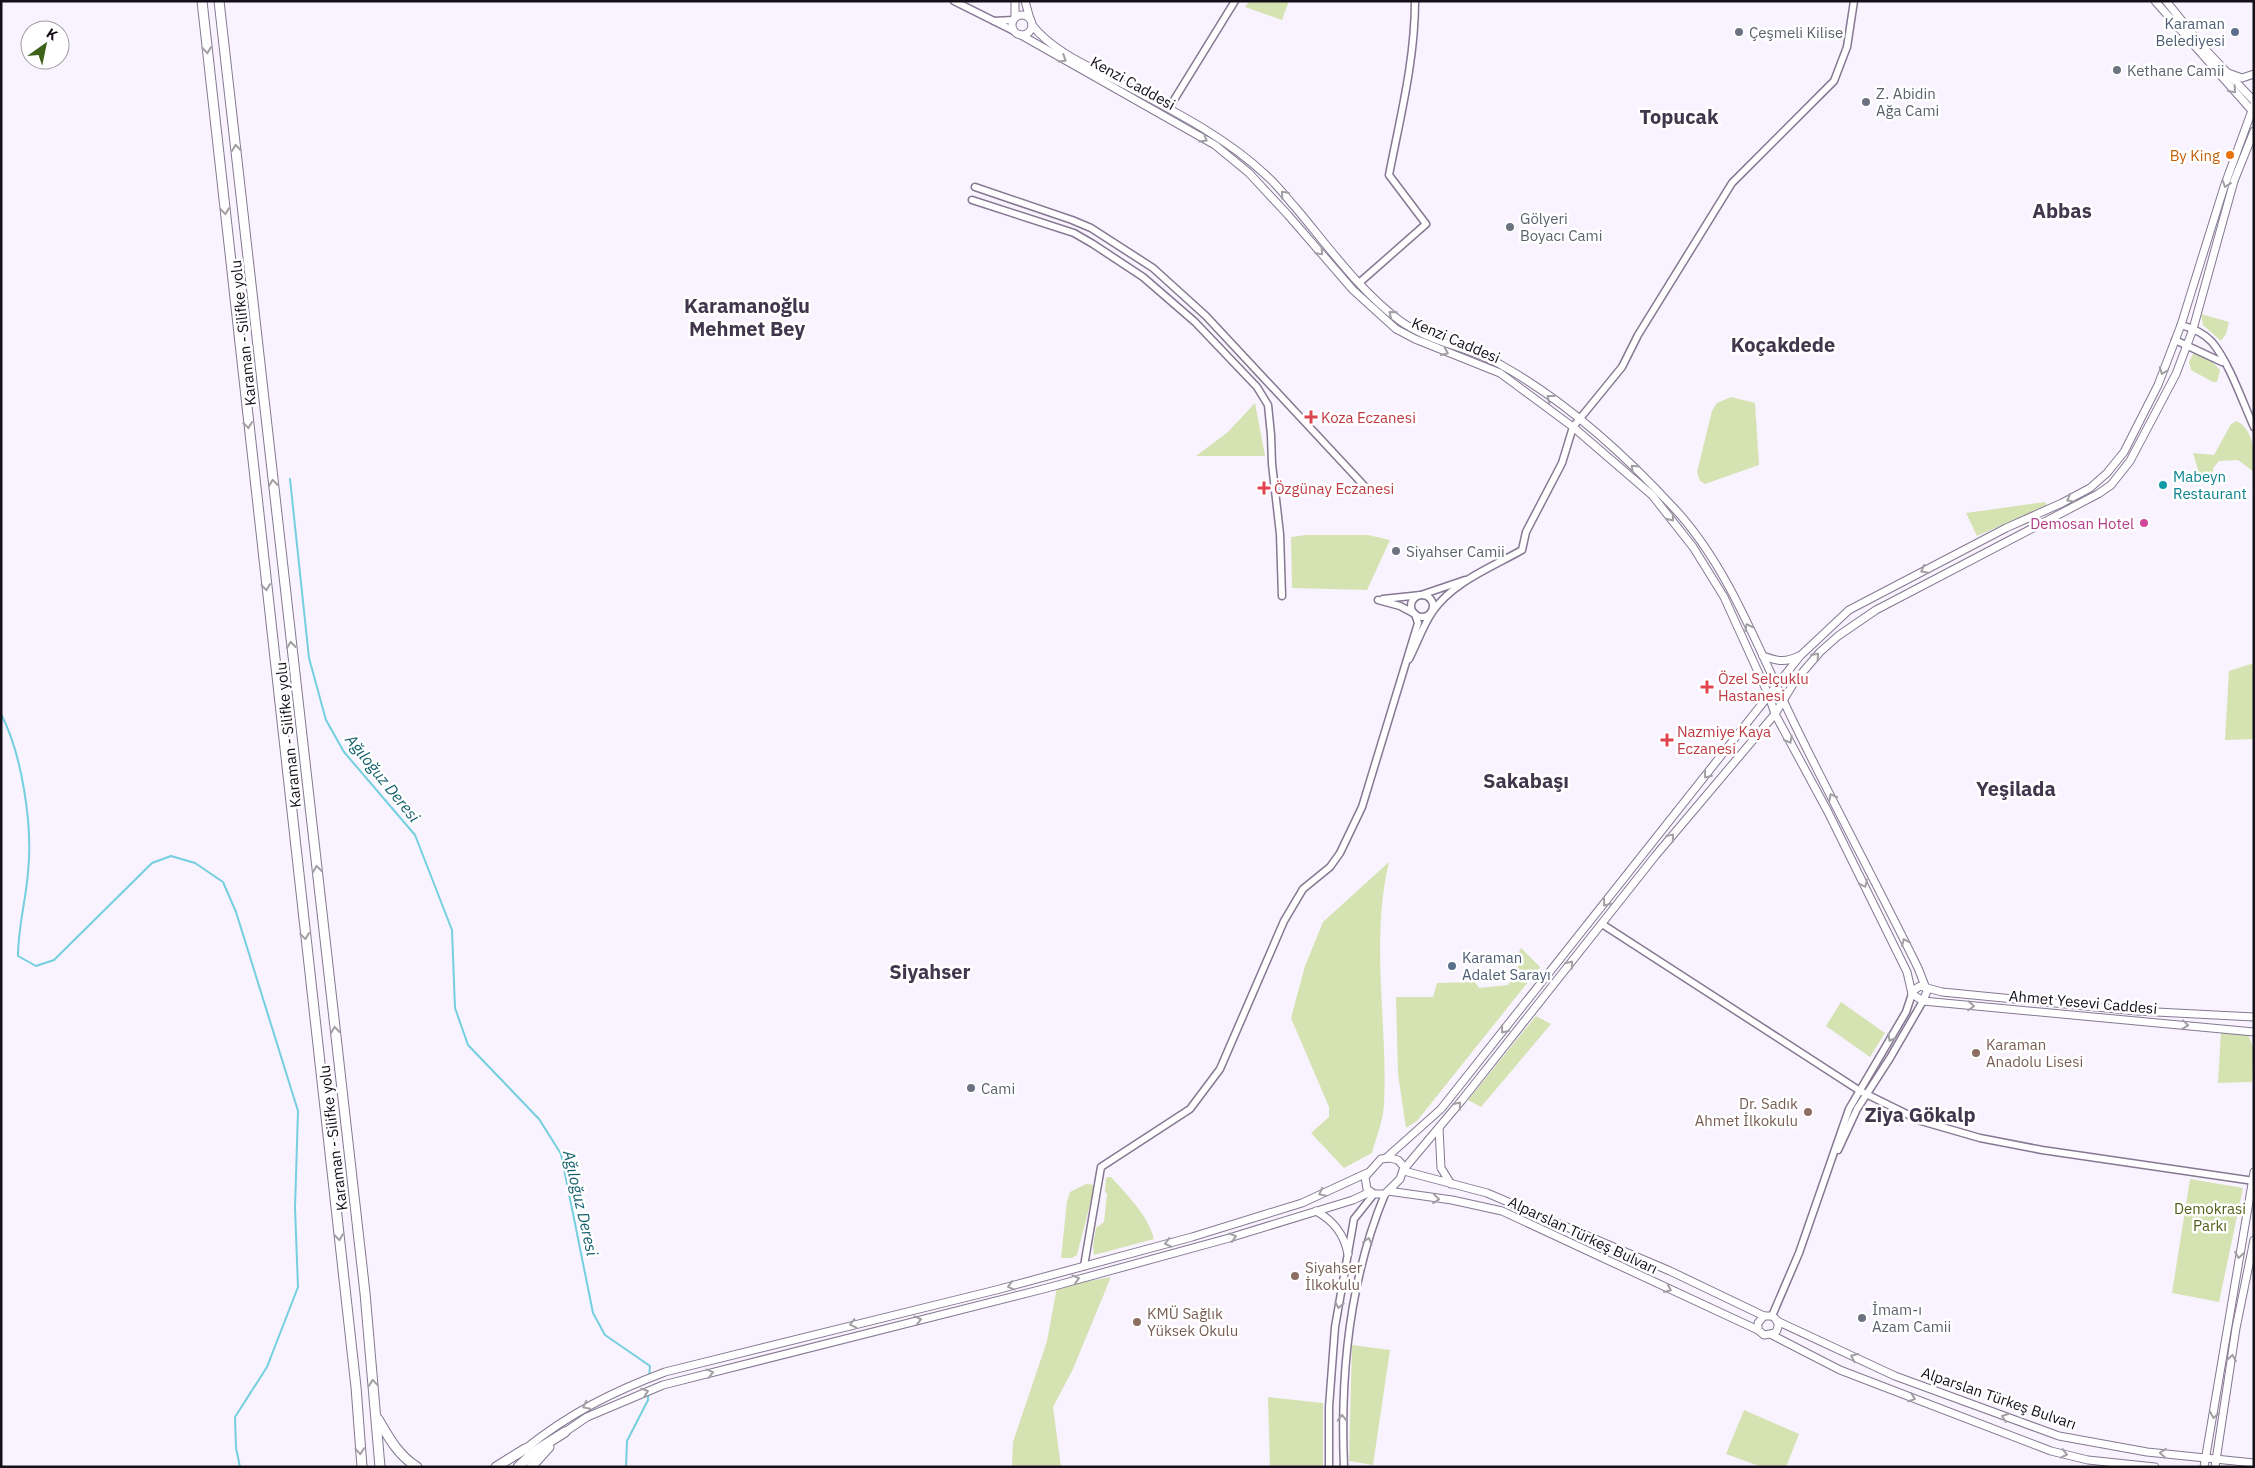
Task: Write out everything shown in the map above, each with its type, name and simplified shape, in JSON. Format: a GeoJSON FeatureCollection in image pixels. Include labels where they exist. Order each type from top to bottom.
{"type":"FeatureCollection","features":[{"type":"Feature","properties":{"kind":"highway","name":"Karaman - Silifke yolu"},"geometry":{"type":"LineString","coordinates":[[202,1],[356,1387],[362,1467]]}},
{"type":"Feature","properties":{"kind":"highway","name":"Karaman - Silifke yolu"},"geometry":{"type":"LineString","coordinates":[[219,1],[365,1293],[380,1467]]}},
{"type":"Feature","properties":{"kind":"highway"},"geometry":{"type":"LineString","coordinates":[[376,1416],[389,1440],[402,1456],[417,1467]]}},
{"type":"Feature","properties":{"kind":"highway"},"geometry":{"type":"LineString","coordinates":[[518,1467],[535,1451],[565,1432]]}},
{"type":"Feature","properties":{"kind":"highway"},"geometry":{"type":"LineString","coordinates":[[530,1467],[565,1432]]}},
{"type":"Feature","properties":{"kind":"highway"},"geometry":{"type":"LineString","coordinates":[[496,1467],[525,1449]]}},
{"type":"Feature","properties":{"kind":"highway"},"geometry":{"type":"LineString","coordinates":[[506,1467],[525,1449]]}},
{"type":"Feature","properties":{"kind":"main road"},"geometry":{"type":"LineString","coordinates":[[1015,1],[1012,26],[1014,31],[1021,35],[1027,34],[1031,22],[1025,1]]}},
{"type":"Feature","properties":{"kind":"main road"},"geometry":{"type":"LineString","coordinates":[[525,1449],[579,1410],[630,1385],[665,1372],[1192,1237],[1302,1203],[1367,1173],[1381,1159],[1386,1158],[1441,1109],[1800,656],[1849,610],[2006,528],[2062,504],[2099,481],[2124,452],[2158,385],[2176,340],[2224,187],[2253,110],[2155,1]]}},
{"type":"Feature","properties":{"kind":"main road"},"geometry":{"type":"LineString","coordinates":[[2166,1],[2204,48],[2254,101]]}},
{"type":"Feature","properties":{"kind":"main road"},"geometry":{"type":"LineString","coordinates":[[1014,19],[1024,15],[1031,22]]}},
{"type":"Feature","properties":{"kind":"main road","name":"Kenzi Caddesi"},"geometry":{"type":"LineString","coordinates":[[1031,22],[1038,33],[1077,60],[1168,108],[1235,149],[1270,178],[1359,283],[1402,322],[1419,332],[1501,364],[1579,419],[1631,465],[1668,502],[1707,548],[1777,686]]}},
{"type":"Feature","properties":{"kind":"main road","name":"Kenzi Caddesi"},"geometry":{"type":"LineString","coordinates":[[1021,35],[1215,146],[1249,173],[1353,290],[1396,329],[1415,339],[1500,373],[1572,427],[1652,495],[1693,547],[1724,597],[1769,696]]}},
{"type":"Feature","properties":{"kind":"main road"},"geometry":{"type":"LineString","coordinates":[[2227,73],[2242,78],[2254,74]]}},
{"type":"Feature","properties":{"kind":"main road"},"geometry":{"type":"LineString","coordinates":[[565,1432],[587,1417],[663,1385],[1046,1288],[1229,1238],[1372,1193],[1387,1192],[1396,1185],[1404,1170],[1656,855],[1775,714],[1795,681],[1820,652],[1838,636],[1876,610],[2098,494],[2110,484],[2130,461],[2176,374],[2187,347],[2234,181],[2254,131]]}},
{"type":"Feature","properties":{"kind":"main road"},"geometry":{"type":"LineString","coordinates":[[1763,656],[1778,662],[1789,661],[1800,656]]}},
{"type":"Feature","properties":{"kind":"main road"},"geometry":{"type":"LineString","coordinates":[[1777,686],[1912,956],[1927,994],[1922,1000]]}},
{"type":"Feature","properties":{"kind":"main road"},"geometry":{"type":"LineString","coordinates":[[1769,696],[1775,714],[1828,812],[1904,965],[1912,994]]}},
{"type":"Feature","properties":{"kind":"main road"},"geometry":{"type":"LineString","coordinates":[[1912,994],[1917,987],[1925,986]]}},
{"type":"Feature","properties":{"kind":"main road","name":"Ahmet Yesevi Caddesi"},"geometry":{"type":"LineString","coordinates":[[1925,986],[1942,992],[2137,1011],[2254,1017]]}},
{"type":"Feature","properties":{"kind":"main road","name":"Ahmet Yesevi Caddesi"},"geometry":{"type":"LineString","coordinates":[[1912,994],[1922,1000],[2254,1032]]}},
{"type":"Feature","properties":{"kind":"main road"},"geometry":{"type":"LineString","coordinates":[[1439,1128],[1441,1168],[1451,1184]]}},
{"type":"Feature","properties":{"kind":"main road"},"geometry":{"type":"LineString","coordinates":[[1386,1158],[1398,1160],[1404,1170]]}},
{"type":"Feature","properties":{"kind":"main road","name":"Alparslan Türkeş Bulvarı"},"geometry":{"type":"LineString","coordinates":[[1404,1170],[1487,1193],[1670,1271],[1895,1376],[2059,1436],[2146,1452],[2254,1463]]}},
{"type":"Feature","properties":{"kind":"main road"},"geometry":{"type":"LineString","coordinates":[[2204,1467],[2254,1172]]}},
{"type":"Feature","properties":{"kind":"main road"},"geometry":{"type":"LineString","coordinates":[[1367,1173],[1365,1184],[1372,1193]]}},
{"type":"Feature","properties":{"kind":"main road","name":"Alparslan Türkeş Bulvarı"},"geometry":{"type":"LineString","coordinates":[[1387,1192],[1452,1200],[1502,1211],[1758,1330],[1764,1335],[1772,1335],[1840,1370],[2051,1451],[2088,1460],[2155,1467]]}},
{"type":"Feature","properties":{"kind":"main road"},"geometry":{"type":"LineString","coordinates":[[1316,1211],[1337,1228],[1346,1244],[1348,1254]]}},
{"type":"Feature","properties":{"kind":"main road"},"geometry":{"type":"LineString","coordinates":[[2215,1467],[2236,1328],[2254,1240]]}},
{"type":"Feature","properties":{"kind":"main road"},"geometry":{"type":"LineString","coordinates":[[1758,1330],[1758,1323],[1771,1318],[1777,1330],[1772,1335]]}},
{"type":"Feature","properties":{"kind":"street"},"geometry":{"type":"LineString","coordinates":[[954,1],[1014,31]]}},
{"type":"Feature","properties":{"kind":"street"},"geometry":{"type":"LineString","coordinates":[[1168,108],[1235,1]]}},
{"type":"Feature","properties":{"kind":"street"},"geometry":{"type":"LineString","coordinates":[[1359,283],[1426,224],[1389,175],[1411,56],[1415,26],[1415,1]]}},
{"type":"Feature","properties":{"kind":"street"},"geometry":{"type":"LineString","coordinates":[[1409,659],[1432,612],[1444,597],[1473,577],[1522,550],[1526,532],[1562,463],[1572,427],[1622,366],[1638,334],[1732,182],[1834,81],[1848,47],[1854,1]]}},
{"type":"Feature","properties":{"kind":"street"},"geometry":{"type":"LineString","coordinates":[[994,21],[1014,19]]}},
{"type":"Feature","properties":{"kind":"street"},"geometry":{"type":"LineString","coordinates":[[976,187],[1072,220],[1100,232],[1153,268],[1206,316],[1370,492]]}},
{"type":"Feature","properties":{"kind":"street"},"geometry":{"type":"LineString","coordinates":[[972,200],[1074,233],[1093,244],[1143,277],[1195,322],[1257,387],[1268,405],[1272,435],[1272,464],[1280,534],[1282,596]]}},
{"type":"Feature","properties":{"kind":"street"},"geometry":{"type":"LineString","coordinates":[[2181,325],[2193,328],[2211,341],[2225,365],[2254,427]]}},
{"type":"Feature","properties":{"kind":"street"},"geometry":{"type":"LineString","coordinates":[[2176,340],[2187,347],[2211,355],[2225,365]]}},
{"type":"Feature","properties":{"kind":"street"},"geometry":{"type":"LineString","coordinates":[[1084,1266],[1102,1167],[1190,1109],[1220,1069],[1284,921],[1303,889],[1330,867],[1349,836],[1362,807],[1409,659],[1418,623],[1412,609],[1412,603],[1415,598],[1421,595],[1473,577]]}},
{"type":"Feature","properties":{"kind":"street"},"geometry":{"type":"LineString","coordinates":[[1421,595],[1432,600],[1433,606],[1432,612],[1424,617],[1400,606],[1378,600],[1421,595]]}},
{"type":"Feature","properties":{"kind":"street"},"geometry":{"type":"LineString","coordinates":[[1602,924],[1860,1091],[1920,1121],[1980,1138],[2042,1150],[2253,1180]]}},
{"type":"Feature","properties":{"kind":"street"},"geometry":{"type":"LineString","coordinates":[[1771,1318],[1799,1253],[1849,1109],[1906,1012],[1912,994]]}},
{"type":"Feature","properties":{"kind":"street"},"geometry":{"type":"LineString","coordinates":[[1822,1185],[1857,1109],[1868,1095],[1922,1000]]}},
{"type":"Feature","properties":{"kind":"street"},"geometry":{"type":"LineString","coordinates":[[1344,1467],[1342,1415],[1348,1324],[1368,1237],[1387,1192]]}},
{"type":"Feature","properties":{"kind":"street"},"geometry":{"type":"LineString","coordinates":[[1329,1467],[1329,1407],[1336,1327],[1354,1219],[1357,1212],[1372,1193]]}},
{"type":"Feature","properties":{"kind":"green space"},"geometry":{"type":"Polygon","coordinates":[[[1249,1],[1289,1],[1282,20],[1245,7],[1249,1]]]}},
{"type":"Feature","properties":{"kind":"green space"},"geometry":{"type":"Polygon","coordinates":[[[2201,314],[2229,322],[2226,334],[2221,341],[2203,325],[2201,314]]]}},
{"type":"Feature","properties":{"kind":"green space"},"geometry":{"type":"Polygon","coordinates":[[[2194,352],[2204,353],[2220,370],[2217,382],[2213,382],[2191,370],[2189,362],[2194,352]]]}},
{"type":"Feature","properties":{"kind":"green space"},"geometry":{"type":"Polygon","coordinates":[[[1731,397],[1755,403],[1759,465],[1705,484],[1700,481],[1697,472],[1712,411],[1717,403],[1731,397]]]}},
{"type":"Feature","properties":{"kind":"green space"},"geometry":{"type":"Polygon","coordinates":[[[1255,403],[1265,456],[1196,456],[1228,432],[1255,403]]]}},
{"type":"Feature","properties":{"kind":"green space"},"geometry":{"type":"Polygon","coordinates":[[[2237,421],[2247,431],[2252,443],[2254,472],[2238,460],[2219,461],[2213,468],[2213,483],[2205,483],[2201,480],[2193,453],[2214,455],[2231,424],[2237,421]]]}},
{"type":"Feature","properties":{"kind":"green space"},"geometry":{"type":"Polygon","coordinates":[[[2045,502],[2047,505],[1977,536],[1966,513],[2045,502]]]}},
{"type":"Feature","properties":{"kind":"green space"},"geometry":{"type":"Polygon","coordinates":[[[1306,535],[1368,535],[1390,540],[1367,590],[1292,588],[1291,537],[1306,535]]]}},
{"type":"Feature","properties":{"kind":"green space"},"geometry":{"type":"Polygon","coordinates":[[[2254,663],[2254,739],[2225,740],[2229,671],[2254,663]]]}},
{"type":"Feature","properties":{"kind":"green space"},"geometry":{"type":"Polygon","coordinates":[[[1389,862],[1383,892],[1380,953],[1385,1075],[1384,1105],[1372,1153],[1344,1168],[1311,1133],[1329,1117],[1329,1107],[1291,1018],[1305,966],[1323,922],[1389,862]]]}},
{"type":"Feature","properties":{"kind":"green space"},"geometry":{"type":"Polygon","coordinates":[[[1521,948],[1540,967],[1417,1121],[1406,1128],[1398,1074],[1396,997],[1433,997],[1437,983],[1475,982],[1479,988],[1508,985],[1522,960],[1517,956],[1521,948]]]}},
{"type":"Feature","properties":{"kind":"green space"},"geometry":{"type":"Polygon","coordinates":[[[1841,1002],[1885,1033],[1870,1057],[1826,1026],[1841,1002]]]}},
{"type":"Feature","properties":{"kind":"green space"},"geometry":{"type":"Polygon","coordinates":[[[1536,1016],[1551,1024],[1481,1107],[1468,1100],[1536,1016]]]}},
{"type":"Feature","properties":{"kind":"green space"},"geometry":{"type":"Polygon","coordinates":[[[2221,1032],[2248,1035],[2254,1049],[2252,1082],[2218,1083],[2221,1032]]]}},
{"type":"Feature","properties":{"kind":"green space"},"geometry":{"type":"Polygon","coordinates":[[[1111,1177],[1142,1214],[1154,1239],[1094,1255],[1093,1246],[1096,1228],[1104,1222],[1107,1194],[1105,1192],[1106,1178],[1111,1177]]]}},
{"type":"Feature","properties":{"kind":"green space","name":"Demokrasi Parkı"},"geometry":{"type":"Polygon","coordinates":[[[2190,1179],[2243,1188],[2219,1302],[2172,1293],[2190,1179]]]}},
{"type":"Feature","properties":{"kind":"green space"},"geometry":{"type":"Polygon","coordinates":[[[1086,1184],[1095,1185],[1077,1255],[1072,1258],[1061,1258],[1067,1201],[1070,1192],[1086,1184]]]}},
{"type":"Feature","properties":{"kind":"green space"},"geometry":{"type":"Polygon","coordinates":[[[1111,1277],[1073,1369],[1053,1407],[1061,1467],[1012,1467],[1013,1442],[1047,1341],[1057,1287],[1111,1277]]]}},
{"type":"Feature","properties":{"kind":"green space"},"geometry":{"type":"Polygon","coordinates":[[[1352,1345],[1390,1350],[1373,1465],[1349,1461],[1352,1345]]]}},
{"type":"Feature","properties":{"kind":"green space"},"geometry":{"type":"Polygon","coordinates":[[[1268,1397],[1323,1403],[1323,1467],[1270,1467],[1268,1397]]]}},
{"type":"Feature","properties":{"kind":"green space"},"geometry":{"type":"Polygon","coordinates":[[[1744,1410],[1799,1434],[1786,1467],[1762,1467],[1726,1454],[1744,1410]]]}},
{"type":"Feature","properties":{"kind":"waterway","name":"Ağıloğuz Deresi"},"geometry":{"type":"LineString","coordinates":[[290,479],[309,658],[326,720],[344,752],[415,835],[452,930],[455,1008],[468,1045],[539,1119],[561,1154],[593,1313],[605,1335],[650,1366],[649,1377]]}},
{"type":"Feature","properties":{"kind":"waterway"},"geometry":{"type":"LineString","coordinates":[[1,714],[15,749],[20,769],[29,834],[28,872],[18,956],[36,966],[54,960],[152,863],[171,856],[195,863],[223,882],[236,912],[298,1111],[295,1208],[298,1287],[267,1367],[235,1417],[236,1448],[240,1467]]}},
{"type":"Feature","properties":{"kind":"waterway","name":"Ağıloğuz Deresi"},"geometry":{"type":"LineString","coordinates":[[626,1467],[627,1441],[648,1400],[648,1394]]}},
{"type":"Feature","properties":{"kind":"place","name":"Çeşmeli Kilise"},"geometry":{"type":"Point","coordinates":[1739,32]}},
{"type":"Feature","properties":{"kind":"place","name":"Karaman Belediyesi"},"geometry":{"type":"Point","coordinates":[2235,32]}},
{"type":"Feature","properties":{"kind":"place","name":"Kethane Camii"},"geometry":{"type":"Point","coordinates":[2117,70]}},
{"type":"Feature","properties":{"kind":"place","name":"Z. Abidin Ağa Cami"},"geometry":{"type":"Point","coordinates":[1866,102]}},
{"type":"Feature","properties":{"kind":"place","name":"By King"},"geometry":{"type":"Point","coordinates":[2230,155]}},
{"type":"Feature","properties":{"kind":"place","name":"Gölyeri Boyacı Cami"},"geometry":{"type":"Point","coordinates":[1510,227]}},
{"type":"Feature","properties":{"kind":"place","name":"Koza Eczanesi"},"geometry":{"type":"Point","coordinates":[1311,417]}},
{"type":"Feature","properties":{"kind":"place","name":"Mabeyn Restaurant"},"geometry":{"type":"Point","coordinates":[2163,485]}},
{"type":"Feature","properties":{"kind":"place","name":"Özgünay Eczanesi"},"geometry":{"type":"Point","coordinates":[1264,488]}},
{"type":"Feature","properties":{"kind":"place","name":"Demosan Hotel"},"geometry":{"type":"Point","coordinates":[2144,523]}},
{"type":"Feature","properties":{"kind":"place","name":"Siyahser Camii"},"geometry":{"type":"Point","coordinates":[1396,551]}},
{"type":"Feature","properties":{"kind":"place","name":"Özel Selçuklu Hastanesi"},"geometry":{"type":"Point","coordinates":[1707,687]}},
{"type":"Feature","properties":{"kind":"place","name":"Nazmiye Kaya Eczanesi"},"geometry":{"type":"Point","coordinates":[1667,740]}},
{"type":"Feature","properties":{"kind":"place","name":"Karaman Adalet Sarayı"},"geometry":{"type":"Point","coordinates":[1452,966]}},
{"type":"Feature","properties":{"kind":"place","name":"Karaman Anadolu Lisesi"},"geometry":{"type":"Point","coordinates":[1976,1053]}},
{"type":"Feature","properties":{"kind":"place","name":"Cami"},"geometry":{"type":"Point","coordinates":[971,1088]}},
{"type":"Feature","properties":{"kind":"place","name":"Dr. Sadık Ahmet İlkokulu"},"geometry":{"type":"Point","coordinates":[1808,1112]}},
{"type":"Feature","properties":{"kind":"place","name":"Siyahser İlkokulu"},"geometry":{"type":"Point","coordinates":[1295,1276]}},
{"type":"Feature","properties":{"kind":"place","name":"İmam-ı Azam Camii"},"geometry":{"type":"Point","coordinates":[1862,1318]}},
{"type":"Feature","properties":{"kind":"place","name":"KMÜ Sağlık Yüksek Okulu"},"geometry":{"type":"Point","coordinates":[1137,1322]}},
{"type":"Feature","properties":{"kind":"district","name":"Topucak"},"geometry":{"type":"Point","coordinates":[1679,116]}},
{"type":"Feature","properties":{"kind":"district","name":"Abbas"},"geometry":{"type":"Point","coordinates":[2062,210]}},
{"type":"Feature","properties":{"kind":"district","name":"Karamanoğlu Mehmet Bey"},"geometry":{"type":"Point","coordinates":[747,316]}},
{"type":"Feature","properties":{"kind":"district","name":"Koçakdede"},"geometry":{"type":"Point","coordinates":[1783,344]}},
{"type":"Feature","properties":{"kind":"district","name":"Sakabaşı"},"geometry":{"type":"Point","coordinates":[1526,780]}},
{"type":"Feature","properties":{"kind":"district","name":"Yeşilada"},"geometry":{"type":"Point","coordinates":[2016,788]}},
{"type":"Feature","properties":{"kind":"district","name":"Siyahser"},"geometry":{"type":"Point","coordinates":[930,971]}},
{"type":"Feature","properties":{"kind":"district","name":"Ziya Gökalp"},"geometry":{"type":"Point","coordinates":[1920,1114]}}]}
